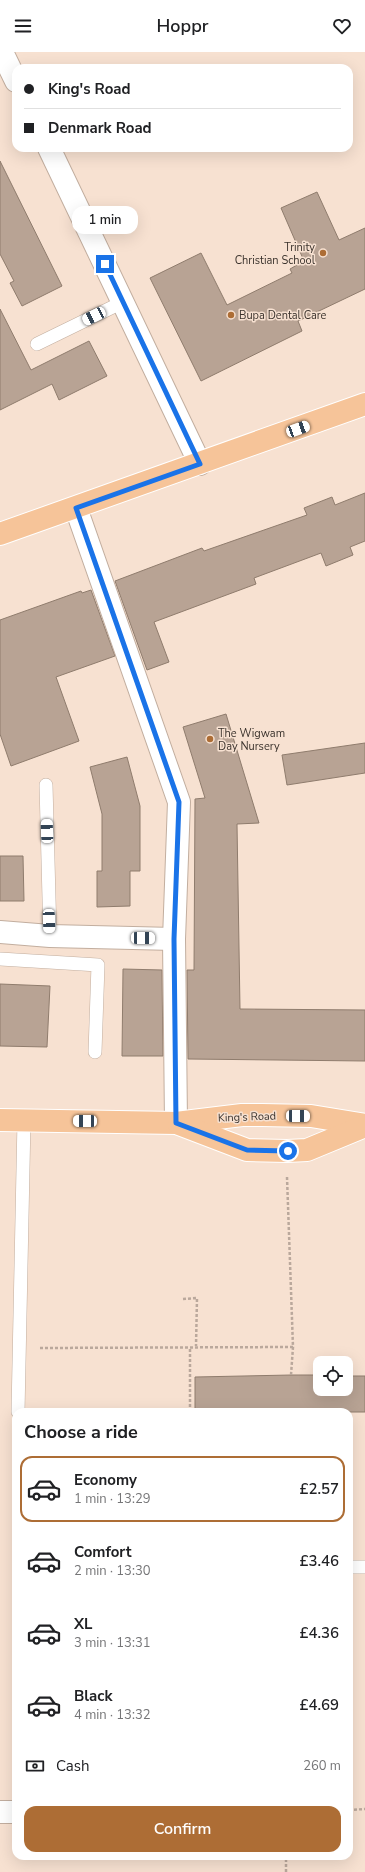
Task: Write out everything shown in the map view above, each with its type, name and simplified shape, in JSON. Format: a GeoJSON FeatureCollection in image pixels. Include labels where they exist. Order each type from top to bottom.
{"type":"FeatureCollection","features":[{"type":"Feature","properties":{"kind":"main road"},"geometry":{"type":"LineString","coordinates":[[0,534],[365,404]]}},
{"type":"Feature","properties":{"kind":"main road","name":"King's Road"},"geometry":{"type":"LineString","coordinates":[[0,1120],[176,1123],[242,1115],[262,1115],[310,1116],[365,1125]]}},
{"type":"Feature","properties":{"kind":"main road","name":"King's Road"},"geometry":{"type":"LineString","coordinates":[[176,1123],[247,1150],[288,1151],[307,1150],[365,1125]]}},
{"type":"Feature","properties":{"kind":"street"},"geometry":{"type":"LineString","coordinates":[[2,52],[12,73]]}},
{"type":"Feature","properties":{"kind":"street"},"geometry":{"type":"LineString","coordinates":[[51,152],[200,464]]}},
{"type":"Feature","properties":{"kind":"street"},"geometry":{"type":"LineString","coordinates":[[76,508],[179,802],[174,939],[176,1123]]}},
{"type":"Feature","properties":{"kind":"street"},"geometry":{"type":"LineString","coordinates":[[0,932],[50,936],[174,939]]}},
{"type":"Feature","properties":{"kind":"street"},"geometry":{"type":"LineString","coordinates":[[0,1812],[12,1812]]}},
{"type":"Feature","properties":{"kind":"lane"},"geometry":{"type":"LineString","coordinates":[[37,344],[123,302]]}},
{"type":"Feature","properties":{"kind":"lane"},"geometry":{"type":"LineString","coordinates":[[46,785],[50,936]]}},
{"type":"Feature","properties":{"kind":"lane"},"geometry":{"type":"LineString","coordinates":[[0,959],[98,965],[95,1052]]}},
{"type":"Feature","properties":{"kind":"lane"},"geometry":{"type":"LineString","coordinates":[[18,1408],[24,1120]]}},
{"type":"Feature","properties":{"kind":"lane"},"geometry":{"type":"LineString","coordinates":[[353,1567],[365,1568]]}},
{"type":"Feature","properties":{"kind":"path"},"geometry":{"type":"LineString","coordinates":[[288,1151],[293,1347],[291,1375]]}},
{"type":"Feature","properties":{"kind":"path"},"geometry":{"type":"LineString","coordinates":[[183,1299],[197,1298],[196,1346]]}},
{"type":"Feature","properties":{"kind":"path"},"geometry":{"type":"LineString","coordinates":[[39,1348],[190,1346],[293,1347]]}},
{"type":"Feature","properties":{"kind":"path"},"geometry":{"type":"LineString","coordinates":[[190,1346],[190,1408]]}},
{"type":"Feature","properties":{"kind":"path"},"geometry":{"type":"LineString","coordinates":[[353,1810],[365,1809]]}},
{"type":"Feature","properties":{"kind":"path"},"geometry":{"type":"LineString","coordinates":[[286,1860],[286,1872]]}},
{"type":"Feature","properties":{"kind":"building"},"geometry":{"type":"Polygon","coordinates":[[[0,161],[62,286],[22,306],[10,283],[14,281],[0,254],[0,161]]]}},
{"type":"Feature","properties":{"kind":"building"},"geometry":{"type":"Polygon","coordinates":[[[317,192],[339,240],[365,228],[365,289],[298,321],[302,331],[201,381],[150,278],[201,253],[227,305],[292,273],[290,269],[304,261],[281,208],[317,192]]]}},
{"type":"Feature","properties":{"kind":"building"},"geometry":{"type":"Polygon","coordinates":[[[0,309],[31,370],[89,341],[107,376],[59,400],[52,384],[0,410],[0,309]]]}},
{"type":"Feature","properties":{"kind":"building"},"geometry":{"type":"Polygon","coordinates":[[[365,493],[365,541],[350,547],[353,555],[326,566],[321,553],[254,578],[256,584],[154,622],[169,662],[147,670],[115,581],[202,548],[204,551],[307,515],[304,508],[332,497],[335,505],[365,493]]]}},
{"type":"Feature","properties":{"kind":"building"},"geometry":{"type":"Polygon","coordinates":[[[91,590],[115,656],[56,677],[79,741],[11,766],[0,734],[0,620],[81,591],[82,593],[91,590]]]}},
{"type":"Feature","properties":{"kind":"building"},"geometry":{"type":"Polygon","coordinates":[[[226,714],[259,823],[237,824],[240,1009],[365,1010],[365,1061],[188,1059],[187,970],[194,970],[195,799],[205,798],[183,727],[226,714]]]}},
{"type":"Feature","properties":{"kind":"building"},"geometry":{"type":"Polygon","coordinates":[[[365,743],[365,773],[287,785],[282,755],[365,743]]]}},
{"type":"Feature","properties":{"kind":"building"},"geometry":{"type":"Polygon","coordinates":[[[127,757],[140,806],[140,871],[130,871],[130,906],[97,907],[97,871],[102,871],[102,814],[90,767],[127,757]]]}},
{"type":"Feature","properties":{"kind":"building"},"geometry":{"type":"Polygon","coordinates":[[[0,856],[23,856],[24,901],[0,901],[0,856]]]}},
{"type":"Feature","properties":{"kind":"building"},"geometry":{"type":"Polygon","coordinates":[[[123,969],[162,970],[163,1056],[122,1056],[123,969]]]}},
{"type":"Feature","properties":{"kind":"building"},"geometry":{"type":"Polygon","coordinates":[[[0,984],[50,986],[47,1047],[0,1046],[0,984]]]}},
{"type":"Feature","properties":{"kind":"building"},"geometry":{"type":"Polygon","coordinates":[[[313,1375],[313,1396],[353,1396],[353,1376],[365,1376],[365,1412],[353,1412],[353,1408],[195,1408],[195,1377],[313,1375]]]}},
{"type":"Feature","properties":{"kind":"place","name":"Trinity Christian School"},"geometry":{"type":"Point","coordinates":[323,253]}},
{"type":"Feature","properties":{"kind":"place","name":"Bupa Dental Care"},"geometry":{"type":"Point","coordinates":[231,315]}},
{"type":"Feature","properties":{"kind":"place","name":"The Wigwam Day Nursery"},"geometry":{"type":"Point","coordinates":[210,739]}},
{"type":"Feature","properties":{"kind":"route"},"geometry":{"type":"LineString","coordinates":[[105,264],[200,464],[76,508],[179,802],[174,939],[176,1123],[247,1150],[288,1151]]}}]}
